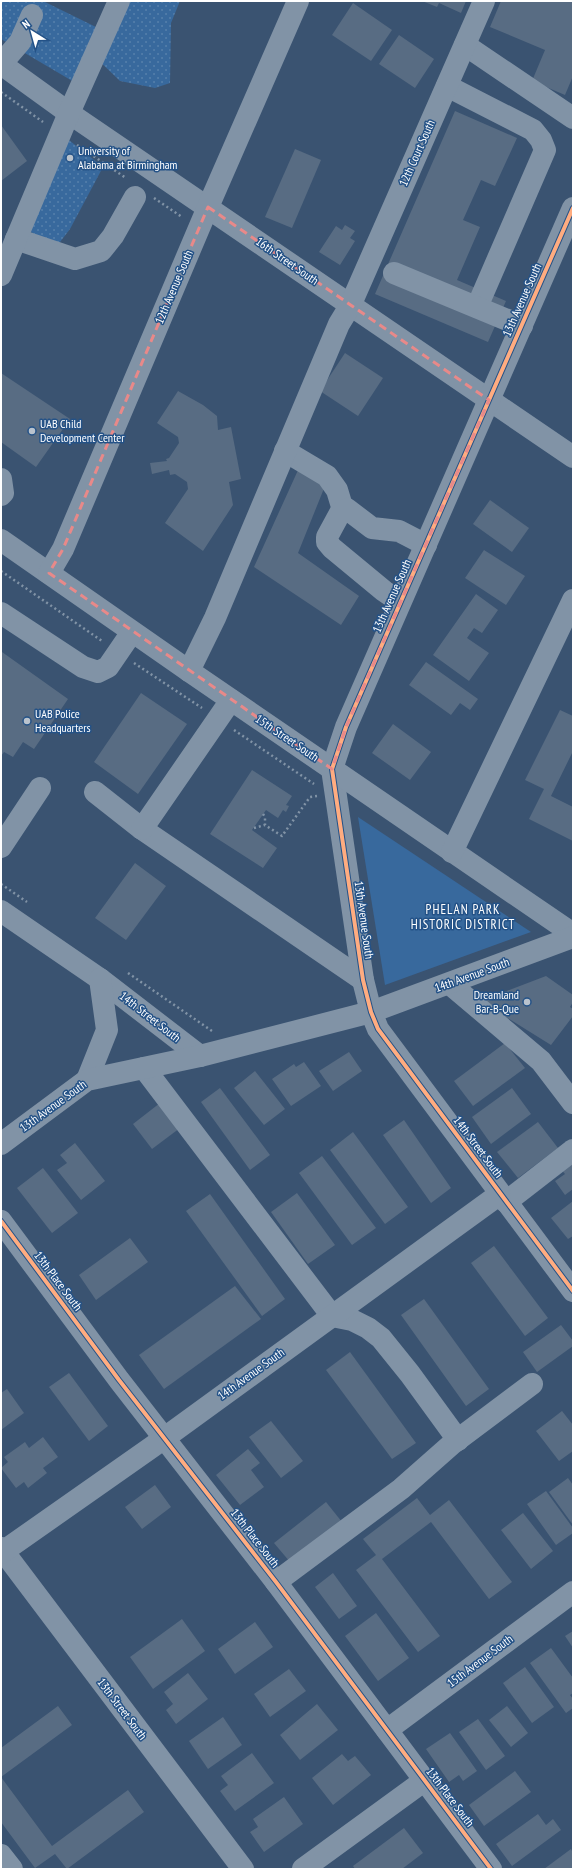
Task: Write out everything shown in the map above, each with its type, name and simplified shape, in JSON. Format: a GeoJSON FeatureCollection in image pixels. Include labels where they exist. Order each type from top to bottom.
{"type":"FeatureCollection","features":[{"type":"Feature","properties":{"kind":"street"},"geometry":{"type":"LineString","coordinates":[[3,265],[16,239],[118,1]]}},
{"type":"Feature","properties":{"kind":"street","name":"12th Avenue South"},"geometry":{"type":"LineString","coordinates":[[49,573],[63,549],[208,207],[298,1]]}},
{"type":"Feature","properties":{"kind":"street","name":"12th Court South"},"geometry":{"type":"LineString","coordinates":[[189,671],[215,618],[339,324],[350,306],[384,266],[447,86],[484,1]]}},
{"type":"Feature","properties":{"kind":"street"},"geometry":{"type":"LineString","coordinates":[[1,64],[20,42],[32,15]]}},
{"type":"Feature","properties":{"kind":"street"},"geometry":{"type":"LineString","coordinates":[[465,45],[573,118]]}},
{"type":"Feature","properties":{"kind":"street","name":"16th Street South"},"geometry":{"type":"LineString","coordinates":[[1,64],[69,113],[573,458]]}},
{"type":"Feature","properties":{"kind":"street"},"geometry":{"type":"LineString","coordinates":[[447,86],[532,130],[541,140],[545,150],[477,307]]}},
{"type":"Feature","properties":{"kind":"street"},"geometry":{"type":"LineString","coordinates":[[16,239],[75,259],[100,251],[113,236],[139,192]]}},
{"type":"Feature","properties":{"kind":"street","name":"13th Avenue South"},"geometry":{"type":"LineString","coordinates":[[1,1144],[87,1080],[200,1056],[371,1012],[363,980],[332,769],[346,727],[573,208]]}},
{"type":"Feature","properties":{"kind":"street"},"geometry":{"type":"LineString","coordinates":[[384,266],[522,326]]}},
{"type":"Feature","properties":{"kind":"street"},"geometry":{"type":"LineString","coordinates":[[285,451],[327,476],[337,490],[343,510],[327,537],[329,545],[384,591],[400,602]]}},
{"type":"Feature","properties":{"kind":"street"},"geometry":{"type":"LineString","coordinates":[[1,479],[3,493],[1,495]]}},
{"type":"Feature","properties":{"kind":"street"},"geometry":{"type":"LineString","coordinates":[[343,510],[350,511],[372,528],[399,531],[426,545]]}},
{"type":"Feature","properties":{"kind":"street","name":"15th Street South"},"geometry":{"type":"LineString","coordinates":[[1,540],[126,628],[573,936]]}},
{"type":"Feature","properties":{"kind":"street"},"geometry":{"type":"LineString","coordinates":[[452,852],[573,600]]}},
{"type":"Feature","properties":{"kind":"street"},"geometry":{"type":"LineString","coordinates":[[1,613],[89,670],[126,628]]}},
{"type":"Feature","properties":{"kind":"street"},"geometry":{"type":"LineString","coordinates":[[142,828],[231,700]]}},
{"type":"Feature","properties":{"kind":"street"},"geometry":{"type":"LineString","coordinates":[[1,847],[40,788]]}},
{"type":"Feature","properties":{"kind":"street"},"geometry":{"type":"LineString","coordinates":[[94,792],[142,828],[363,980]]}},
{"type":"Feature","properties":{"kind":"street","name":"14th Street South"},"geometry":{"type":"LineString","coordinates":[[1,911],[100,979],[200,1056]]}},
{"type":"Feature","properties":{"kind":"street","name":"14th Avenue South"},"geometry":{"type":"LineString","coordinates":[[371,1012],[450,984],[573,936]]}},
{"type":"Feature","properties":{"kind":"street","name":"14th Street South"},"geometry":{"type":"LineString","coordinates":[[87,1080],[107,1030],[100,979]]}},
{"type":"Feature","properties":{"kind":"street"},"geometry":{"type":"LineString","coordinates":[[450,984],[541,1061],[573,1081]]}},
{"type":"Feature","properties":{"kind":"street","name":"14th Street South"},"geometry":{"type":"LineString","coordinates":[[371,1012],[378,1029],[573,1291]]}},
{"type":"Feature","properties":{"kind":"street"},"geometry":{"type":"LineString","coordinates":[[541,1061],[573,1103]]}},
{"type":"Feature","properties":{"kind":"street"},"geometry":{"type":"LineString","coordinates":[[144,1068],[332,1316],[352,1320],[368,1328],[381,1338],[410,1374],[458,1440]]}},
{"type":"Feature","properties":{"kind":"street","name":"14th Avenue South"},"geometry":{"type":"LineString","coordinates":[[2,1551],[332,1316],[573,1150]]}},
{"type":"Feature","properties":{"kind":"street","name":"13th Place South"},"geometry":{"type":"LineString","coordinates":[[1,1221],[164,1437],[276,1582],[491,1869]]}},
{"type":"Feature","properties":{"kind":"street"},"geometry":{"type":"LineString","coordinates":[[276,1582],[401,1489],[458,1440],[532,1384]]}},
{"type":"Feature","properties":{"kind":"street","name":"13th Street South"},"geometry":{"type":"LineString","coordinates":[[2,1551],[243,1869]]}},
{"type":"Feature","properties":{"kind":"street","name":"15th Avenue South"},"geometry":{"type":"LineString","coordinates":[[387,1730],[573,1592]]}},
{"type":"Feature","properties":{"kind":"street"},"geometry":{"type":"LineString","coordinates":[[310,1867],[425,1780]]}},
{"type":"Feature","properties":{"kind":"street"},"geometry":{"type":"LineString","coordinates":[[1,1855],[12,1869]]}},
{"type":"Feature","properties":{"kind":"path"},"geometry":{"type":"LineString","coordinates":[[1,92],[139,192],[184,218]]}},
{"type":"Feature","properties":{"kind":"path"},"geometry":{"type":"LineString","coordinates":[[254,828],[265,825],[282,836],[310,797],[318,796]]}},
{"type":"Feature","properties":{"kind":"path"},"geometry":{"type":"LineString","coordinates":[[264,814],[266,817],[265,825]]}},
{"type":"Feature","properties":{"kind":"highlighted area"},"geometry":{"type":"Polygon","coordinates":[[[208,207],[489,400],[346,727],[332,769],[49,573],[63,549],[208,207]]]}},
{"type":"Feature","properties":{"kind":"shaded area"},"geometry":{"type":"Polygon","coordinates":[[[1,1],[43,1],[100,29],[74,82],[1,39],[1,1]]]}},
{"type":"Feature","properties":{"kind":"shaded area"},"geometry":{"type":"Polygon","coordinates":[[[118,1],[180,1],[171,23],[170,83],[155,88],[120,81],[94,56],[118,1]]]}},
{"type":"Feature","properties":{"kind":"shaded area"},"geometry":{"type":"Polygon","coordinates":[[[65,137],[103,167],[70,229],[57,246],[43,240],[25,228],[65,137]]]}},
{"type":"Feature","properties":{"kind":"shaded area"},"geometry":{"type":"Polygon","coordinates":[[[358,817],[531,932],[385,985],[358,817]]]}},
{"type":"Feature","properties":{"kind":"building"},"geometry":{"type":"Polygon","coordinates":[[[422,1],[466,1],[461,13],[439,3],[437,7],[422,1]]]}},
{"type":"Feature","properties":{"kind":"building"},"geometry":{"type":"Polygon","coordinates":[[[501,1],[573,1],[573,76],[565,95],[532,81],[545,50],[490,27],[501,1]]]}},
{"type":"Feature","properties":{"kind":"building"},"geometry":{"type":"Polygon","coordinates":[[[353,3],[392,30],[371,61],[332,35],[353,3]]]}},
{"type":"Feature","properties":{"kind":"building"},"geometry":{"type":"Polygon","coordinates":[[[399,35],[434,59],[415,88],[379,64],[399,35]]]}},
{"type":"Feature","properties":{"kind":"building"},"geometry":{"type":"Polygon","coordinates":[[[455,111],[517,138],[495,186],[481,180],[463,220],[480,227],[457,280],[506,301],[488,342],[375,294],[455,111]]]}},
{"type":"Feature","properties":{"kind":"building"},"geometry":{"type":"Polygon","coordinates":[[[1,125],[27,161],[1,181],[1,125]]]}},
{"type":"Feature","properties":{"kind":"building"},"geometry":{"type":"Polygon","coordinates":[[[295,149],[321,160],[292,228],[265,217],[295,149]]]}},
{"type":"Feature","properties":{"kind":"building"},"geometry":{"type":"Polygon","coordinates":[[[345,225],[355,231],[350,238],[355,241],[340,265],[319,252],[336,226],[342,230],[345,225]]]}},
{"type":"Feature","properties":{"kind":"building"},"geometry":{"type":"Polygon","coordinates":[[[345,353],[383,378],[358,416],[320,391],[345,353]]]}},
{"type":"Feature","properties":{"kind":"building","name":"UAB Child Development Center"},"geometry":{"type":"Polygon","coordinates":[[[1,373],[70,419],[36,467],[1,442],[1,373]]]}},
{"type":"Feature","properties":{"kind":"building"},"geometry":{"type":"Polygon","coordinates":[[[178,391],[203,405],[217,416],[218,430],[231,427],[241,479],[229,482],[233,505],[203,551],[165,523],[188,489],[187,482],[175,474],[170,475],[169,470],[152,474],[150,463],[167,461],[166,459],[169,458],[179,443],[178,437],[157,423],[178,391]]]}},
{"type":"Feature","properties":{"kind":"building"},"geometry":{"type":"Polygon","coordinates":[[[299,468],[327,481],[298,553],[359,596],[341,625],[254,567],[299,468]]]}},
{"type":"Feature","properties":{"kind":"building"},"geometry":{"type":"Polygon","coordinates":[[[490,500],[529,528],[512,552],[473,524],[490,500]]]}},
{"type":"Feature","properties":{"kind":"building"},"geometry":{"type":"Polygon","coordinates":[[[484,550],[525,576],[506,605],[465,578],[484,550]]]}},
{"type":"Feature","properties":{"kind":"building"},"geometry":{"type":"Polygon","coordinates":[[[476,594],[498,610],[482,633],[474,628],[467,638],[489,653],[469,681],[433,655],[476,594]]]}},
{"type":"Feature","properties":{"kind":"building","name":"UAB Police Headquarters"},"geometry":{"type":"Polygon","coordinates":[[[2,652],[68,699],[34,749],[23,742],[13,757],[4,752],[1,756],[2,652]]]}},
{"type":"Feature","properties":{"kind":"building"},"geometry":{"type":"Polygon","coordinates":[[[426,662],[478,699],[470,710],[460,703],[451,715],[409,685],[426,662]]]}},
{"type":"Feature","properties":{"kind":"building"},"geometry":{"type":"Polygon","coordinates":[[[141,693],[187,724],[138,794],[94,762],[141,693]]]}},
{"type":"Feature","properties":{"kind":"building"},"geometry":{"type":"Polygon","coordinates":[[[560,710],[573,716],[573,751],[551,796],[573,807],[573,841],[529,819],[544,789],[525,780],[560,710]]]}},
{"type":"Feature","properties":{"kind":"building"},"geometry":{"type":"Polygon","coordinates":[[[393,724],[431,752],[410,780],[372,753],[393,724]]]}},
{"type":"Feature","properties":{"kind":"building"},"geometry":{"type":"Polygon","coordinates":[[[252,770],[292,796],[286,805],[289,806],[286,812],[283,810],[278,818],[266,810],[252,830],[277,848],[263,868],[210,834],[252,770]]]}},
{"type":"Feature","properties":{"kind":"building"},"geometry":{"type":"Polygon","coordinates":[[[135,863],[166,886],[126,940],[95,918],[135,863]]]}},
{"type":"Feature","properties":{"kind":"building"},"geometry":{"type":"Polygon","coordinates":[[[546,976],[573,995],[573,1002],[570,1007],[573,1009],[573,1016],[551,1045],[480,1001],[546,976]]]}},
{"type":"Feature","properties":{"kind":"building"},"geometry":{"type":"Polygon","coordinates":[[[505,1043],[525,1068],[473,1106],[454,1081],[505,1043]]]}},
{"type":"Feature","properties":{"kind":"building"},"geometry":{"type":"Polygon","coordinates":[[[349,1052],[362,1071],[333,1091],[319,1071],[349,1052]]]}},
{"type":"Feature","properties":{"kind":"building"},"geometry":{"type":"Polygon","coordinates":[[[304,1062],[321,1086],[291,1106],[272,1079],[294,1064],[296,1067],[304,1062]]]}},
{"type":"Feature","properties":{"kind":"building"},"geometry":{"type":"Polygon","coordinates":[[[255,1071],[285,1109],[264,1125],[234,1088],[255,1071]]]}},
{"type":"Feature","properties":{"kind":"building"},"geometry":{"type":"Polygon","coordinates":[[[220,1088],[270,1155],[250,1170],[201,1102],[220,1088]]]}},
{"type":"Feature","properties":{"kind":"building"},"geometry":{"type":"Polygon","coordinates":[[[512,1088],[531,1114],[491,1144],[472,1117],[512,1088]]]}},
{"type":"Feature","properties":{"kind":"building"},"geometry":{"type":"Polygon","coordinates":[[[160,1103],[180,1128],[152,1149],[133,1124],[160,1103]]]}},
{"type":"Feature","properties":{"kind":"building"},"geometry":{"type":"Polygon","coordinates":[[[404,1120],[451,1188],[431,1203],[383,1135],[404,1120]]]}},
{"type":"Feature","properties":{"kind":"building"},"geometry":{"type":"Polygon","coordinates":[[[538,1122],[558,1148],[518,1178],[497,1152],[538,1122]]]}},
{"type":"Feature","properties":{"kind":"building"},"geometry":{"type":"Polygon","coordinates":[[[353,1132],[408,1207],[385,1224],[330,1150],[353,1132]]]}},
{"type":"Feature","properties":{"kind":"building"},"geometry":{"type":"Polygon","coordinates":[[[75,1143],[105,1181],[81,1200],[57,1170],[67,1163],[60,1155],[75,1143]]]}},
{"type":"Feature","properties":{"kind":"building"},"geometry":{"type":"Polygon","coordinates":[[[322,1156],[376,1228],[352,1245],[299,1173],[322,1156]]]}},
{"type":"Feature","properties":{"kind":"building"},"geometry":{"type":"Polygon","coordinates":[[[573,1157],[573,1189],[565,1195],[555,1181],[565,1174],[559,1167],[573,1157]]]}},
{"type":"Feature","properties":{"kind":"building"},"geometry":{"type":"Polygon","coordinates":[[[43,1168],[78,1213],[52,1233],[17,1188],[43,1168]]]}},
{"type":"Feature","properties":{"kind":"building"},"geometry":{"type":"Polygon","coordinates":[[[297,1193],[335,1245],[308,1264],[271,1212],[297,1193]]]}},
{"type":"Feature","properties":{"kind":"building"},"geometry":{"type":"Polygon","coordinates":[[[210,1194],[285,1299],[262,1316],[186,1211],[210,1194]]]}},
{"type":"Feature","properties":{"kind":"building"},"geometry":{"type":"Polygon","coordinates":[[[573,1201],[573,1236],[568,1239],[551,1218],[573,1201]]]}},
{"type":"Feature","properties":{"kind":"building"},"geometry":{"type":"Polygon","coordinates":[[[130,1238],[148,1262],[96,1300],[79,1275],[130,1238]]]}},
{"type":"Feature","properties":{"kind":"building"},"geometry":{"type":"Polygon","coordinates":[[[494,1246],[548,1318],[525,1336],[471,1263],[494,1246]]]}},
{"type":"Feature","properties":{"kind":"building"},"geometry":{"type":"Polygon","coordinates":[[[235,1286],[261,1319],[164,1389],[139,1355],[235,1286]]]}},
{"type":"Feature","properties":{"kind":"building"},"geometry":{"type":"Polygon","coordinates":[[[424,1299],[489,1389],[466,1406],[401,1315],[424,1299]]]}},
{"type":"Feature","properties":{"kind":"building"},"geometry":{"type":"Polygon","coordinates":[[[561,1325],[573,1341],[573,1346],[537,1372],[523,1352],[561,1325]]]}},
{"type":"Feature","properties":{"kind":"building"},"geometry":{"type":"Polygon","coordinates":[[[350,1352],[416,1443],[392,1459],[326,1370],[350,1352]]]}},
{"type":"Feature","properties":{"kind":"building"},"geometry":{"type":"Polygon","coordinates":[[[69,1373],[108,1426],[89,1441],[49,1387],[69,1373]]]}},
{"type":"Feature","properties":{"kind":"building"},"geometry":{"type":"Polygon","coordinates":[[[7,1389],[24,1413],[1,1430],[1,1393],[7,1389]]]}},
{"type":"Feature","properties":{"kind":"building"},"geometry":{"type":"Polygon","coordinates":[[[562,1411],[573,1425],[573,1451],[559,1461],[536,1431],[562,1411]]]}},
{"type":"Feature","properties":{"kind":"building"},"geometry":{"type":"Polygon","coordinates":[[[271,1421],[303,1461],[281,1478],[249,1437],[271,1421]]]}},
{"type":"Feature","properties":{"kind":"building"},"geometry":{"type":"Polygon","coordinates":[[[43,1437],[58,1457],[43,1468],[47,1473],[28,1488],[24,1482],[16,1488],[1,1468],[8,1462],[4,1457],[25,1442],[29,1448],[43,1437]]]}},
{"type":"Feature","properties":{"kind":"building"},"geometry":{"type":"Polygon","coordinates":[[[248,1449],[260,1463],[251,1470],[264,1487],[240,1505],[216,1475],[248,1449]]]}},
{"type":"Feature","properties":{"kind":"building"},"geometry":{"type":"Polygon","coordinates":[[[568,1478],[573,1485],[573,1525],[549,1492],[568,1478]]]}},
{"type":"Feature","properties":{"kind":"building"},"geometry":{"type":"Polygon","coordinates":[[[155,1485],[171,1507],[142,1529],[125,1507],[155,1485]]]}},
{"type":"Feature","properties":{"kind":"building"},"geometry":{"type":"Polygon","coordinates":[[[546,1491],[573,1528],[573,1533],[556,1545],[527,1504],[546,1491]]]}},
{"type":"Feature","properties":{"kind":"building"},"geometry":{"type":"Polygon","coordinates":[[[417,1498],[430,1515],[449,1500],[512,1582],[489,1599],[431,1522],[382,1559],[440,1636],[418,1652],[356,1570],[376,1555],[363,1539],[417,1498]]]}},
{"type":"Feature","properties":{"kind":"building"},"geometry":{"type":"Polygon","coordinates":[[[326,1502],[342,1522],[290,1562],[274,1543],[326,1502]]]}},
{"type":"Feature","properties":{"kind":"building"},"geometry":{"type":"Polygon","coordinates":[[[523,1513],[553,1551],[531,1569],[501,1530],[523,1513]]]}},
{"type":"Feature","properties":{"kind":"building"},"geometry":{"type":"Polygon","coordinates":[[[333,1573],[357,1606],[339,1619],[315,1587],[333,1573]]]}},
{"type":"Feature","properties":{"kind":"building"},"geometry":{"type":"Polygon","coordinates":[[[376,1613],[409,1658],[378,1681],[345,1636],[376,1613]]]}},
{"type":"Feature","properties":{"kind":"building"},"geometry":{"type":"Polygon","coordinates":[[[182,1619],[205,1651],[153,1689],[130,1657],[182,1619]]]}},
{"type":"Feature","properties":{"kind":"building"},"geometry":{"type":"Polygon","coordinates":[[[255,1622],[273,1647],[235,1674],[218,1649],[255,1622]]]}},
{"type":"Feature","properties":{"kind":"building"},"geometry":{"type":"Polygon","coordinates":[[[573,1631],[573,1648],[565,1636],[573,1631]]]}},
{"type":"Feature","properties":{"kind":"building"},"geometry":{"type":"Polygon","coordinates":[[[551,1648],[573,1678],[573,1693],[570,1695],[573,1699],[573,1708],[566,1713],[530,1663],[551,1648]]]}},
{"type":"Feature","properties":{"kind":"building"},"geometry":{"type":"Polygon","coordinates":[[[525,1667],[554,1707],[532,1723],[503,1683],[525,1667]]]}},
{"type":"Feature","properties":{"kind":"building"},"geometry":{"type":"Polygon","coordinates":[[[289,1669],[306,1691],[270,1717],[254,1694],[289,1669]]]}},
{"type":"Feature","properties":{"kind":"building"},"geometry":{"type":"Polygon","coordinates":[[[188,1673],[208,1699],[176,1724],[166,1710],[173,1704],[164,1692],[188,1673]]]}},
{"type":"Feature","properties":{"kind":"building"},"geometry":{"type":"Polygon","coordinates":[[[317,1704],[338,1730],[300,1760],[280,1735],[317,1704]]]}},
{"type":"Feature","properties":{"kind":"building"},"geometry":{"type":"Polygon","coordinates":[[[58,1706],[72,1725],[1,1777],[1,1748],[58,1706]]]}},
{"type":"Feature","properties":{"kind":"building"},"geometry":{"type":"Polygon","coordinates":[[[507,1706],[528,1733],[511,1747],[489,1720],[507,1706]]]}},
{"type":"Feature","properties":{"kind":"building"},"geometry":{"type":"Polygon","coordinates":[[[223,1717],[242,1745],[208,1769],[189,1741],[223,1717]]]}},
{"type":"Feature","properties":{"kind":"building"},"geometry":{"type":"Polygon","coordinates":[[[478,1719],[505,1756],[486,1770],[459,1732],[478,1719]]]}},
{"type":"Feature","properties":{"kind":"building"},"geometry":{"type":"Polygon","coordinates":[[[450,1733],[477,1771],[463,1781],[459,1775],[449,1782],[426,1749],[450,1733]]]}},
{"type":"Feature","properties":{"kind":"building"},"geometry":{"type":"Polygon","coordinates":[[[252,1753],[274,1783],[235,1811],[220,1791],[228,1785],[221,1776],[252,1753]]]}},
{"type":"Feature","properties":{"kind":"building"},"geometry":{"type":"Polygon","coordinates":[[[342,1754],[348,1761],[355,1756],[371,1775],[333,1805],[312,1778],[342,1754]]]}},
{"type":"Feature","properties":{"kind":"building"},"geometry":{"type":"Polygon","coordinates":[[[515,1771],[531,1792],[484,1826],[469,1805],[515,1771]]]}},
{"type":"Feature","properties":{"kind":"building"},"geometry":{"type":"Polygon","coordinates":[[[1,1777],[52,1846],[128,1790],[144,1812],[67,1869],[55,1854],[35,1868],[1,1822],[1,1777]]]}},
{"type":"Feature","properties":{"kind":"building"},"geometry":{"type":"Polygon","coordinates":[[[284,1797],[303,1824],[264,1852],[250,1832],[258,1827],[253,1819],[284,1797]]]}},
{"type":"Feature","properties":{"kind":"building"},"geometry":{"type":"Polygon","coordinates":[[[538,1814],[546,1825],[553,1819],[561,1830],[512,1866],[496,1844],[538,1814]]]}},
{"type":"Feature","properties":{"kind":"building"},"geometry":{"type":"Polygon","coordinates":[[[404,1828],[423,1853],[402,1869],[355,1869],[353,1866],[404,1828]]]}},
{"type":"Feature","properties":{"kind":"building"},"geometry":{"type":"Polygon","coordinates":[[[571,1849],[573,1853],[573,1869],[544,1869],[571,1849]]]}},
{"type":"Feature","properties":{"kind":"cycle path"},"geometry":{"type":"LineString","coordinates":[[573,208],[346,727],[332,769],[363,980],[371,1012],[378,1029],[573,1291]]}},
{"type":"Feature","properties":{"kind":"cycle path"},"geometry":{"type":"LineString","coordinates":[[1,1221],[119,1380],[276,1582],[491,1869]]}},
{"type":"Feature","properties":{"kind":"place","name":"University of Alabama at Birmingham"},"geometry":{"type":"Point","coordinates":[70,158]}},
{"type":"Feature","properties":{"kind":"place","name":"UAB Child Development Center"},"geometry":{"type":"Point","coordinates":[32,431]}},
{"type":"Feature","properties":{"kind":"place","name":"UAB Police Headquarters"},"geometry":{"type":"Point","coordinates":[27,721]}},
{"type":"Feature","properties":{"kind":"place","name":"Dreamland Bar-B-Que"},"geometry":{"type":"Point","coordinates":[527,1002]}},
{"type":"Feature","properties":{"kind":"district","name":"PHELAN PARK HISTORIC DISTRICT"},"geometry":{"type":"Point","coordinates":[463,916]}}]}
